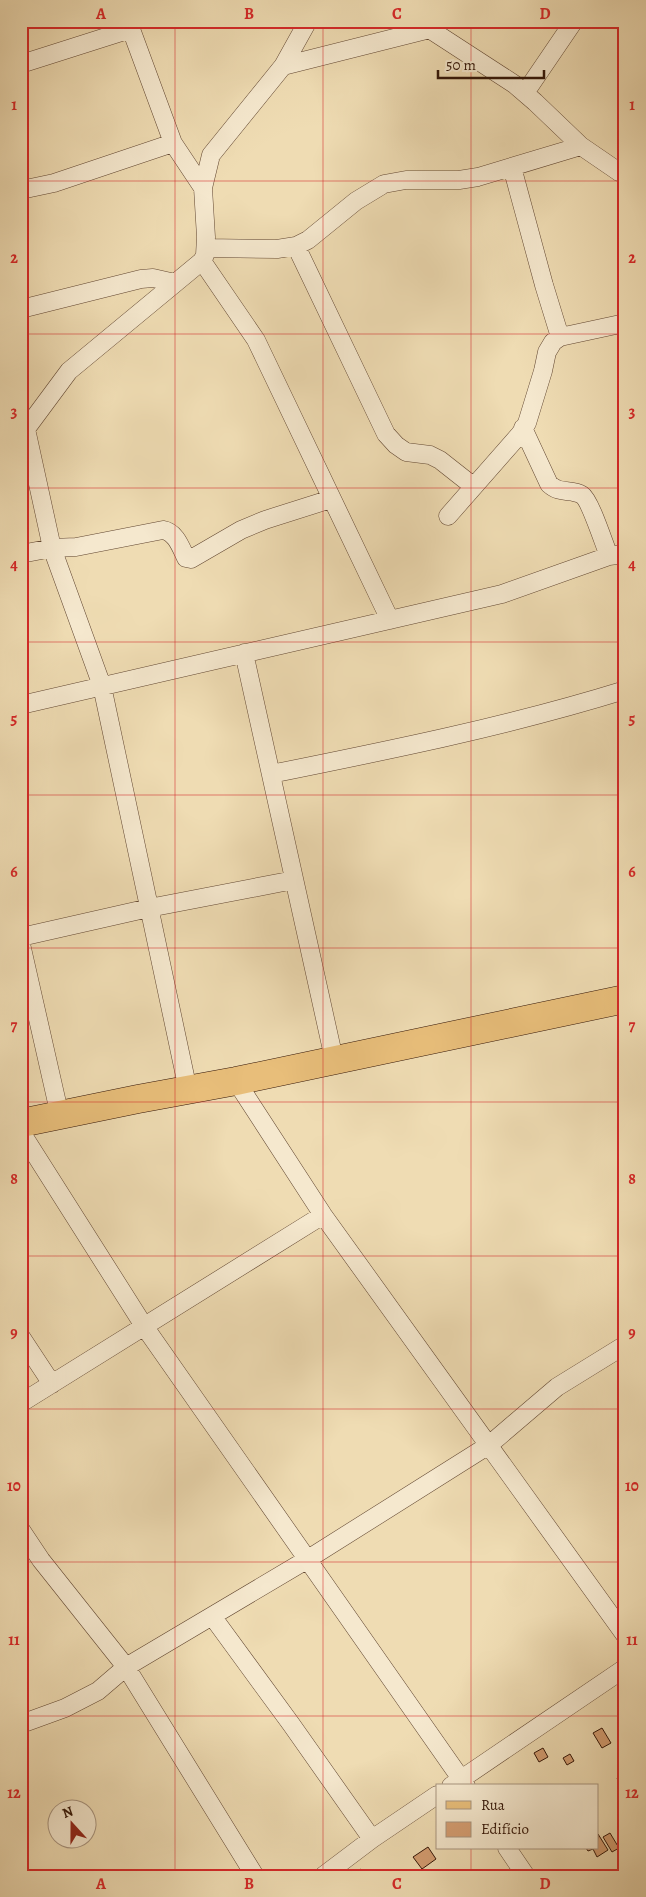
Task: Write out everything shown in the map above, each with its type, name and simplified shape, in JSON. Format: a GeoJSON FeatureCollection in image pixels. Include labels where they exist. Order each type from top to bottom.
{"type":"FeatureCollection","features":[{"type":"Feature","properties":{"kind":"main road"},"geometry":{"type":"LineString","coordinates":[[21,1123],[236,1081],[625,999]]}},
{"type":"Feature","properties":{"kind":"street"},"geometry":{"type":"LineString","coordinates":[[308,21],[282,66],[211,156],[203,188],[204,254],[256,340],[276,379],[331,499],[390,620]]}},
{"type":"Feature","properties":{"kind":"street"},"geometry":{"type":"LineString","coordinates":[[525,93],[574,21]]}},
{"type":"Feature","properties":{"kind":"street"},"geometry":{"type":"LineString","coordinates":[[21,64],[130,25],[173,143],[203,188]]}},
{"type":"Feature","properties":{"kind":"street"},"geometry":{"type":"LineString","coordinates":[[282,66],[424,25],[514,84],[581,146],[619,172],[625,174]]}},
{"type":"Feature","properties":{"kind":"street"},"geometry":{"type":"LineString","coordinates":[[21,190],[54,182],[173,143]]}},
{"type":"Feature","properties":{"kind":"street"},"geometry":{"type":"LineString","coordinates":[[188,1090],[102,686],[52,548],[23,423],[69,372],[175,283],[204,254],[296,246],[308,240],[356,201],[384,184],[406,180],[459,180],[478,177],[581,146]]}},
{"type":"Feature","properties":{"kind":"street"},"geometry":{"type":"LineString","coordinates":[[512,167],[560,337]]}},
{"type":"Feature","properties":{"kind":"street"},"geometry":{"type":"LineString","coordinates":[[296,246],[386,434],[396,446],[406,452],[430,455],[440,460],[473,486]]}},
{"type":"Feature","properties":{"kind":"street"},"geometry":{"type":"LineString","coordinates":[[21,309],[141,279],[153,278],[175,283]]}},
{"type":"Feature","properties":{"kind":"street"},"geometry":{"type":"LineString","coordinates":[[448,516],[527,423],[547,352],[553,342],[560,337],[625,323]]}},
{"type":"Feature","properties":{"kind":"street"},"geometry":{"type":"LineString","coordinates":[[21,705],[502,594],[617,555],[588,501],[580,494],[562,492],[549,484],[523,428]]}},
{"type":"Feature","properties":{"kind":"street"},"geometry":{"type":"LineString","coordinates":[[21,554],[52,548],[76,547],[163,530],[169,531],[174,536],[186,558],[191,559],[241,530],[265,520],[331,499]]}},
{"type":"Feature","properties":{"kind":"street"},"geometry":{"type":"LineString","coordinates":[[244,653],[334,1059]]}},
{"type":"Feature","properties":{"kind":"street"},"geometry":{"type":"LineString","coordinates":[[271,774],[430,741],[595,700],[625,690]]}},
{"type":"Feature","properties":{"kind":"street"},"geometry":{"type":"LineString","coordinates":[[21,937],[149,908],[294,880]]}},
{"type":"Feature","properties":{"kind":"street"},"geometry":{"type":"LineString","coordinates":[[21,944],[60,1116]]}},
{"type":"Feature","properties":{"kind":"street"},"geometry":{"type":"LineString","coordinates":[[236,1081],[323,1215],[625,1635]]}},
{"type":"Feature","properties":{"kind":"street"},"geometry":{"type":"LineString","coordinates":[[21,1132],[144,1326],[308,1559],[459,1783],[625,1668]]}},
{"type":"Feature","properties":{"kind":"street"},"geometry":{"type":"LineString","coordinates":[[21,1403],[323,1215]]}},
{"type":"Feature","properties":{"kind":"street"},"geometry":{"type":"LineString","coordinates":[[21,1337],[52,1384]]}},
{"type":"Feature","properties":{"kind":"street"},"geometry":{"type":"LineString","coordinates":[[21,1724],[65,1708],[98,1691],[126,1667],[308,1559],[489,1445],[557,1387],[625,1345]]}},
{"type":"Feature","properties":{"kind":"street"},"geometry":{"type":"LineString","coordinates":[[21,1530],[41,1560],[126,1667],[255,1876]]}},
{"type":"Feature","properties":{"kind":"street"},"geometry":{"type":"LineString","coordinates":[[212,1616],[372,1839]]}},
{"type":"Feature","properties":{"kind":"street"},"geometry":{"type":"LineString","coordinates":[[323,1876],[372,1839],[436,1796]]}},
{"type":"Feature","properties":{"kind":"street"},"geometry":{"type":"LineString","coordinates":[[508,1850],[526,1876]]}},
{"type":"Feature","properties":{"kind":"building"},"geometry":{"type":"Polygon","coordinates":[[[602,1728],[611,1743],[602,1748],[593,1733],[602,1728]]]}},
{"type":"Feature","properties":{"kind":"building"},"geometry":{"type":"Polygon","coordinates":[[[543,1748],[548,1757],[539,1762],[534,1753],[543,1748]]]}},
{"type":"Feature","properties":{"kind":"building"},"geometry":{"type":"Polygon","coordinates":[[[570,1754],[574,1761],[567,1765],[563,1758],[570,1754]]]}},
{"type":"Feature","properties":{"kind":"building"},"geometry":{"type":"Polygon","coordinates":[[[625,1774],[625,1785],[622,1787],[617,1778],[625,1774]]]}},
{"type":"Feature","properties":{"kind":"building"},"geometry":{"type":"Polygon","coordinates":[[[610,1833],[619,1848],[612,1852],[603,1837],[610,1833]]]}},
{"type":"Feature","properties":{"kind":"building"},"geometry":{"type":"Polygon","coordinates":[[[598,1834],[608,1850],[597,1857],[594,1850],[598,1850],[598,1834]]]}},
{"type":"Feature","properties":{"kind":"building"},"geometry":{"type":"Polygon","coordinates":[[[428,1847],[436,1859],[422,1869],[413,1857],[428,1847]]]}},
{"type":"Feature","properties":{"kind":"building"},"geometry":{"type":"Polygon","coordinates":[[[361,1869],[365,1876],[351,1876],[361,1869]]]}}]}
